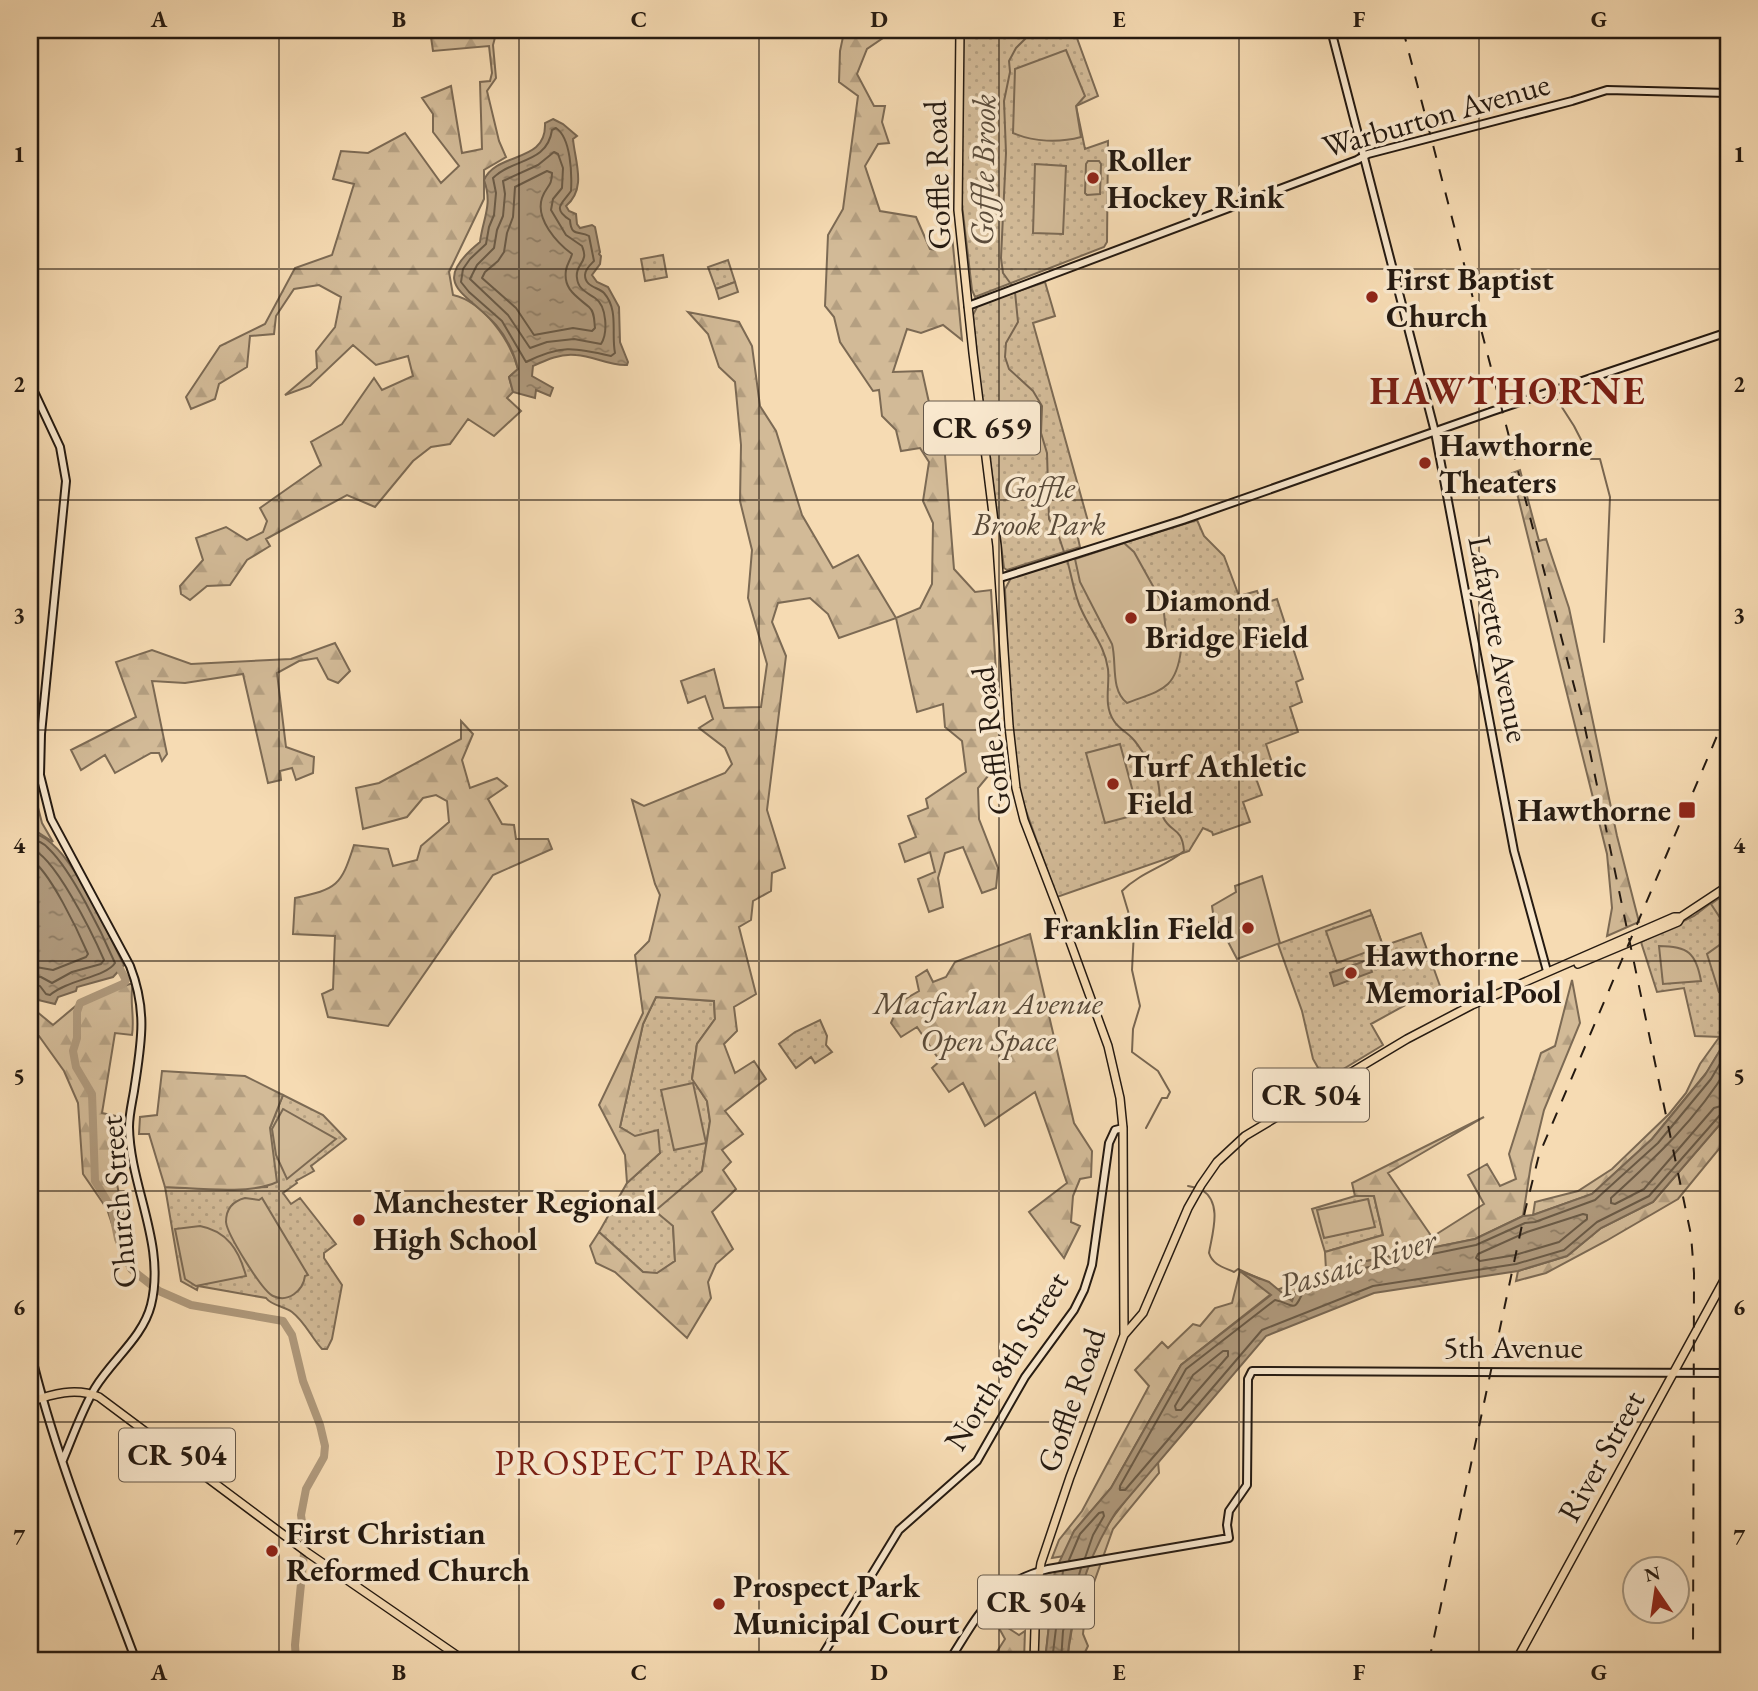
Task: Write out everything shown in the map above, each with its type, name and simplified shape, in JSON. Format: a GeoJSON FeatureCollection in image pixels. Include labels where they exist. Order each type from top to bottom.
{"type":"FeatureCollection","features":[{"type":"Feature","properties":{"kind":"main road","name":"Goffle Road"},"geometry":{"type":"LineString","coordinates":[[960,30],[958,200],[1000,578],[1009,726],[1018,804],[1104,1034],[1117,1085],[1123,1128],[1124,1335],[1039,1571]]}},
{"type":"Feature","properties":{"kind":"main road","name":"CR 504"},"geometry":{"type":"LineString","coordinates":[[1124,1335],[1143,1314],[1199,1188],[1231,1148],[1272,1118],[1421,1031],[1485,998],[1547,971],[1601,956],[1657,932],[1678,922],[1681,917],[1728,886]]}},
{"type":"Feature","properties":{"kind":"main road","name":"River Street"},"geometry":{"type":"LineString","coordinates":[[1516,1661],[1728,1273]]}},
{"type":"Feature","properties":{"kind":"main road","name":"CR 504"},"geometry":{"type":"LineString","coordinates":[[30,1402],[65,1392],[91,1394],[305,1551],[465,1661]]}},
{"type":"Feature","properties":{"kind":"main road","name":"CR 504"},"geometry":{"type":"LineString","coordinates":[[1034,1661],[1039,1571]]}},
{"type":"Feature","properties":{"kind":"street","name":"Lafayette Avenue"},"geometry":{"type":"LineString","coordinates":[[1331,30],[1434,432],[1514,851],[1547,971]]}},
{"type":"Feature","properties":{"kind":"street","name":"Warburton Avenue"},"geometry":{"type":"LineString","coordinates":[[968,306],[1363,156],[1572,101],[1601,90],[1728,93]]}},
{"type":"Feature","properties":{"kind":"street"},"geometry":{"type":"LineString","coordinates":[[1000,578],[1183,520],[1728,332]]}},
{"type":"Feature","properties":{"kind":"street","name":"Church Street"},"geometry":{"type":"LineString","coordinates":[[30,383],[60,447],[66,481],[41,734],[40,775],[51,819],[96,900],[137,983],[142,1008],[142,1040],[129,1127],[131,1148],[152,1242],[155,1279],[153,1296],[141,1328],[91,1394],[62,1460]]}},
{"type":"Feature","properties":{"kind":"street","name":"North 8th Street"},"geometry":{"type":"LineString","coordinates":[[819,1661],[899,1530],[977,1461],[1025,1377],[1074,1310],[1092,1265],[1109,1143],[1114,1131],[1123,1128]]}},
{"type":"Feature","properties":{"kind":"street"},"geometry":{"type":"LineString","coordinates":[[30,1350],[62,1460],[136,1661]]}},
{"type":"Feature","properties":{"kind":"street","name":"5th Avenue"},"geometry":{"type":"LineString","coordinates":[[1039,1571],[1229,1538],[1229,1511],[1247,1485],[1248,1376],[1254,1371],[1728,1373]]}},
{"type":"Feature","properties":{"kind":"street"},"geometry":{"type":"LineString","coordinates":[[948,1661],[995,1595],[1019,1578],[1039,1571]]}},
{"type":"Feature","properties":{"kind":"green space"},"geometry":{"type":"Polygon","coordinates":[[[430,30],[497,30],[493,45],[496,78],[487,91],[499,141],[506,157],[484,170],[484,199],[449,272],[453,295],[475,305],[485,314],[509,346],[518,369],[509,377],[513,392],[507,398],[521,411],[494,436],[468,419],[450,444],[431,447],[413,461],[375,507],[347,495],[266,539],[270,546],[247,560],[230,585],[207,586],[190,600],[181,594],[180,586],[203,560],[196,538],[226,527],[247,540],[263,532],[267,521],[260,508],[321,465],[311,442],[342,424],[374,378],[382,390],[413,376],[408,356],[376,365],[353,345],[310,386],[285,395],[317,368],[316,351],[335,327],[341,297],[319,285],[294,289],[276,316],[274,334],[250,336],[247,367],[219,384],[215,399],[191,409],[186,397],[220,346],[265,324],[295,268],[332,255],[354,184],[333,179],[341,151],[368,153],[405,133],[441,183],[459,166],[433,132],[433,114],[422,98],[451,86],[462,153],[482,149],[480,82],[490,81],[492,73],[489,46],[433,51],[430,30]]]}},
{"type":"Feature","properties":{"kind":"green space"},"geometry":{"type":"Polygon","coordinates":[[[882,30],[883,38],[867,49],[857,74],[874,106],[885,106],[882,122],[889,143],[878,144],[865,166],[880,211],[916,217],[930,249],[937,250],[952,235],[962,340],[943,325],[921,333],[907,329],[893,372],[922,371],[930,407],[941,405],[954,569],[975,592],[991,590],[1000,738],[1005,773],[988,776],[978,788],[979,819],[998,868],[996,888],[982,893],[963,847],[945,853],[938,878],[943,907],[929,912],[918,879],[935,872],[930,852],[905,862],[899,844],[916,837],[908,816],[928,808],[926,799],[966,772],[962,741],[945,727],[943,704],[917,712],[896,618],[920,608],[932,584],[933,523],[923,501],[929,462],[920,448],[901,451],[896,430],[882,416],[879,390],[873,391],[840,342],[834,317],[825,306],[828,235],[843,209],[858,96],[839,82],[840,51],[844,32],[882,30]]]}},
{"type":"Feature","properties":{"kind":"green space"},"geometry":{"type":"Polygon","coordinates":[[[963,30],[1074,30],[1098,96],[1076,106],[1085,149],[1108,141],[1107,242],[1104,247],[975,297],[961,196],[963,30]]]}},
{"type":"Feature","properties":{"kind":"green space"},"geometry":{"type":"Polygon","coordinates":[[[1066,50],[1085,96],[1076,106],[1081,137],[1047,141],[1013,133],[1015,69],[1066,50]]]}},
{"type":"Feature","properties":{"kind":"green space","name":"Roller Hockey Rink"},"geometry":{"type":"Polygon","coordinates":[[[1088,161],[1099,161],[1100,194],[1087,195],[1086,164],[1088,161]]]}},
{"type":"Feature","properties":{"kind":"green space"},"geometry":{"type":"Polygon","coordinates":[[[1035,164],[1066,166],[1063,234],[1033,233],[1035,164]]]}},
{"type":"Feature","properties":{"kind":"green space"},"geometry":{"type":"Polygon","coordinates":[[[663,255],[667,277],[645,281],[641,259],[663,255]]]}},
{"type":"Feature","properties":{"kind":"green space"},"geometry":{"type":"Polygon","coordinates":[[[728,260],[735,282],[716,289],[708,267],[728,260]]]}},
{"type":"Feature","properties":{"kind":"green space"},"geometry":{"type":"Polygon","coordinates":[[[735,282],[738,292],[719,299],[716,289],[735,282]]]}},
{"type":"Feature","properties":{"kind":"green space","name":"Goffle Brook Park"},"geometry":{"type":"Polygon","coordinates":[[[1045,282],[1055,316],[1033,323],[1089,525],[1076,529],[1080,547],[1007,570],[1004,568],[973,315],[978,305],[1045,282]]]}},
{"type":"Feature","properties":{"kind":"green space"},"geometry":{"type":"Polygon","coordinates":[[[688,312],[739,322],[752,346],[760,406],[776,431],[802,515],[833,568],[858,555],[896,618],[839,638],[828,614],[810,598],[778,603],[772,622],[786,656],[767,810],[785,868],[772,873],[771,891],[753,901],[751,920],[739,927],[756,994],[734,1007],[737,1031],[724,1044],[735,1073],[754,1061],[766,1079],[725,1111],[743,1134],[722,1150],[731,1162],[723,1170],[736,1189],[712,1212],[733,1249],[716,1264],[708,1282],[711,1298],[687,1338],[615,1272],[596,1263],[590,1246],[599,1232],[643,1272],[657,1273],[675,1261],[673,1226],[655,1211],[702,1171],[710,1121],[707,1101],[692,1079],[697,1044],[715,1019],[714,1001],[656,997],[643,1024],[620,1127],[635,1136],[658,1130],[660,1153],[627,1183],[625,1155],[599,1105],[643,1013],[635,955],[649,941],[660,895],[632,800],[644,806],[725,773],[732,764],[725,748],[699,728],[713,719],[705,696],[688,703],[681,681],[714,669],[724,708],[761,707],[767,664],[748,598],[752,550],[740,501],[741,445],[735,382],[719,367],[708,334],[688,312]]]}},
{"type":"Feature","properties":{"kind":"green space"},"geometry":{"type":"Polygon","coordinates":[[[1520,470],[1539,541],[1546,539],[1569,608],[1617,836],[1639,922],[1607,936],[1612,908],[1607,854],[1512,473],[1520,470]]]}},
{"type":"Feature","properties":{"kind":"green space","name":"Goffle Brook Park"},"geometry":{"type":"Polygon","coordinates":[[[1197,520],[1204,536],[1224,556],[1239,596],[1257,591],[1262,604],[1277,599],[1303,679],[1296,682],[1302,702],[1290,707],[1298,732],[1266,744],[1272,763],[1253,770],[1262,795],[1243,802],[1250,822],[1213,835],[1203,828],[1189,851],[1057,897],[1020,794],[1011,723],[1005,589],[1011,578],[1197,520]]]}},
{"type":"Feature","properties":{"kind":"green space","name":"Diamond Bridge Field"},"geometry":{"type":"Polygon","coordinates":[[[1124,543],[1134,552],[1163,604],[1166,632],[1181,650],[1175,673],[1165,687],[1127,703],[1118,691],[1112,644],[1080,582],[1075,559],[1124,543]]]}},
{"type":"Feature","properties":{"kind":"green space"},"geometry":{"type":"Polygon","coordinates":[[[335,643],[350,671],[338,683],[328,679],[317,658],[299,661],[277,673],[286,747],[314,757],[313,773],[296,780],[292,768],[280,771],[281,780],[268,783],[243,674],[185,683],[152,681],[167,754],[162,761],[159,753],[151,753],[115,773],[105,755],[81,770],[71,750],[136,717],[116,662],[152,650],[191,664],[291,659],[335,643]]]}},
{"type":"Feature","properties":{"kind":"green space"},"geometry":{"type":"Polygon","coordinates":[[[461,721],[473,734],[462,760],[470,788],[497,778],[507,786],[488,799],[502,824],[514,825],[516,839],[548,839],[552,849],[493,875],[388,1026],[328,1017],[322,994],[333,989],[335,936],[293,934],[295,898],[320,892],[335,884],[345,869],[354,845],[388,849],[393,866],[417,860],[421,846],[449,822],[447,801],[436,795],[423,798],[407,817],[363,829],[356,788],[379,783],[461,739],[461,721]]]}},
{"type":"Feature","properties":{"kind":"green space","name":"Turf Athletic Field"},"geometry":{"type":"Polygon","coordinates":[[[1120,744],[1139,814],[1105,823],[1086,753],[1120,744]]]}},
{"type":"Feature","properties":{"kind":"green space"},"geometry":{"type":"Polygon","coordinates":[[[30,786],[33,788],[42,823],[53,842],[39,833],[30,833],[30,786]]]}},
{"type":"Feature","properties":{"kind":"green space","name":"Franklin Field"},"geometry":{"type":"Polygon","coordinates":[[[1262,876],[1280,943],[1237,959],[1212,906],[1236,892],[1235,886],[1262,876]]]}},
{"type":"Feature","properties":{"kind":"green space"},"geometry":{"type":"Polygon","coordinates":[[[1728,890],[1728,1025],[1721,1037],[1695,1036],[1684,988],[1657,992],[1641,942],[1694,916],[1728,890]]]}},
{"type":"Feature","properties":{"kind":"green space"},"geometry":{"type":"Polygon","coordinates":[[[1728,892],[1728,930],[1711,904],[1728,892]]]}},
{"type":"Feature","properties":{"kind":"green space"},"geometry":{"type":"Polygon","coordinates":[[[1370,910],[1383,946],[1421,933],[1440,986],[1371,1024],[1383,1045],[1325,1080],[1313,1059],[1302,1011],[1278,944],[1370,910]]]}},
{"type":"Feature","properties":{"kind":"green space"},"geometry":{"type":"Polygon","coordinates":[[[1372,915],[1383,946],[1337,963],[1326,931],[1372,915]]]}},
{"type":"Feature","properties":{"kind":"green space","name":"Macfarlan Avenue Open Space"},"geometry":{"type":"Polygon","coordinates":[[[1030,934],[1074,1123],[1092,1151],[1091,1177],[1080,1179],[1073,1196],[1071,1222],[1080,1226],[1064,1258],[1029,1212],[1067,1183],[1035,1092],[985,1126],[963,1083],[949,1092],[932,1068],[940,1061],[917,1027],[901,1037],[891,1023],[900,1002],[919,991],[916,977],[927,970],[933,982],[946,977],[955,962],[1030,934]]]}},
{"type":"Feature","properties":{"kind":"green space"},"geometry":{"type":"Polygon","coordinates":[[[1728,939],[1728,989],[1719,992],[1707,954],[1728,939]]]}},
{"type":"Feature","properties":{"kind":"green space"},"geometry":{"type":"Polygon","coordinates":[[[1659,946],[1677,948],[1689,953],[1696,964],[1701,981],[1663,984],[1659,946]]]}},
{"type":"Feature","properties":{"kind":"green space"},"geometry":{"type":"Polygon","coordinates":[[[1572,980],[1580,1023],[1544,1110],[1531,1164],[1523,1216],[1475,1239],[1337,1267],[1293,1301],[1277,1290],[1326,1270],[1325,1252],[1383,1235],[1374,1196],[1355,1196],[1352,1183],[1484,1117],[1388,1173],[1432,1237],[1484,1204],[1468,1175],[1487,1164],[1500,1186],[1516,1179],[1509,1154],[1541,1053],[1555,1046],[1572,980]]]}},
{"type":"Feature","properties":{"kind":"green space"},"geometry":{"type":"Polygon","coordinates":[[[133,983],[132,1035],[115,1033],[102,1113],[121,1117],[121,1141],[110,1149],[131,1254],[124,1260],[107,1209],[83,1174],[78,1103],[64,1071],[39,1036],[30,1037],[30,1006],[53,1025],[84,999],[133,983]]]}},
{"type":"Feature","properties":{"kind":"green space"},"geometry":{"type":"Polygon","coordinates":[[[656,997],[714,1001],[715,1019],[697,1044],[692,1078],[707,1101],[710,1121],[702,1171],[686,1185],[673,1226],[675,1261],[657,1274],[643,1272],[599,1232],[627,1183],[660,1153],[620,1127],[643,1024],[656,997]]]}},
{"type":"Feature","properties":{"kind":"green space"},"geometry":{"type":"Polygon","coordinates":[[[820,1020],[827,1036],[826,1045],[832,1052],[815,1063],[811,1057],[796,1068],[779,1044],[795,1032],[820,1020]]]}},
{"type":"Feature","properties":{"kind":"green space"},"geometry":{"type":"Polygon","coordinates":[[[1728,1025],[1728,1037],[1707,1072],[1652,1139],[1592,1194],[1533,1215],[1535,1202],[1578,1191],[1612,1169],[1669,1114],[1686,1093],[1700,1064],[1728,1025]]]}},
{"type":"Feature","properties":{"kind":"green space"},"geometry":{"type":"Polygon","coordinates":[[[162,1071],[245,1076],[283,1095],[270,1128],[277,1182],[238,1190],[165,1187],[149,1134],[139,1134],[140,1117],[157,1115],[162,1071]]]}},
{"type":"Feature","properties":{"kind":"green space"},"geometry":{"type":"Polygon","coordinates":[[[693,1083],[706,1143],[674,1150],[661,1090],[693,1083]]]}},
{"type":"Feature","properties":{"kind":"green space"},"geometry":{"type":"Polygon","coordinates":[[[283,1095],[323,1115],[346,1139],[311,1166],[314,1171],[296,1181],[297,1183],[283,1193],[291,1204],[300,1198],[336,1244],[324,1253],[324,1258],[342,1285],[332,1339],[327,1349],[322,1349],[292,1312],[266,1298],[198,1286],[197,1290],[181,1281],[165,1187],[267,1187],[270,1128],[283,1095]]]}},
{"type":"Feature","properties":{"kind":"green space"},"geometry":{"type":"Polygon","coordinates":[[[283,1109],[336,1139],[287,1179],[276,1155],[272,1129],[283,1109]]]}},
{"type":"Feature","properties":{"kind":"green space"},"geometry":{"type":"Polygon","coordinates":[[[1728,1115],[1728,1138],[1678,1199],[1546,1273],[1516,1281],[1518,1271],[1567,1256],[1601,1228],[1653,1202],[1728,1115]]]}},
{"type":"Feature","properties":{"kind":"green space"},"geometry":{"type":"Polygon","coordinates":[[[1355,1196],[1374,1196],[1383,1235],[1325,1252],[1312,1209],[1355,1196]]]}},
{"type":"Feature","properties":{"kind":"green space"},"geometry":{"type":"Polygon","coordinates":[[[245,1198],[262,1198],[308,1275],[298,1291],[289,1297],[279,1298],[268,1292],[232,1238],[226,1217],[234,1203],[245,1198]]]}},
{"type":"Feature","properties":{"kind":"green space"},"geometry":{"type":"Polygon","coordinates":[[[1368,1199],[1375,1227],[1324,1238],[1317,1210],[1368,1199]]]}},
{"type":"Feature","properties":{"kind":"green space"},"geometry":{"type":"Polygon","coordinates":[[[200,1226],[225,1237],[240,1258],[246,1276],[196,1286],[185,1279],[175,1229],[200,1226]]]}},
{"type":"Feature","properties":{"kind":"green space"},"geometry":{"type":"Polygon","coordinates":[[[1240,1271],[1271,1294],[1181,1365],[1111,1488],[1074,1531],[1064,1556],[1052,1558],[1059,1540],[1082,1511],[1149,1386],[1135,1370],[1162,1342],[1168,1348],[1193,1324],[1200,1326],[1215,1308],[1232,1303],[1240,1271]]]}},
{"type":"Feature","properties":{"kind":"green space"},"geometry":{"type":"Polygon","coordinates":[[[1158,1461],[1159,1473],[1113,1529],[1086,1605],[1083,1634],[1088,1646],[1081,1661],[1067,1661],[1079,1596],[1095,1548],[1114,1515],[1158,1461]]]}},
{"type":"Feature","properties":{"kind":"green space"},"geometry":{"type":"Polygon","coordinates":[[[1055,1571],[1045,1661],[1037,1661],[1042,1575],[1055,1571]]]}},
{"type":"Feature","properties":{"kind":"green space"},"geometry":{"type":"Polygon","coordinates":[[[994,1619],[1019,1635],[1025,1631],[1024,1661],[991,1661],[1005,1639],[994,1619]]]}},
{"type":"Feature","properties":{"kind":"water"},"geometry":{"type":"Polygon","coordinates":[[[553,119],[577,136],[573,139],[578,183],[566,206],[576,214],[580,228],[592,225],[595,227],[601,256],[600,264],[592,275],[597,282],[608,287],[619,307],[620,342],[628,362],[627,365],[620,365],[570,355],[548,359],[533,366],[532,376],[553,388],[550,396],[536,390],[535,398],[513,392],[509,377],[518,369],[510,346],[496,325],[464,296],[454,278],[456,268],[480,242],[488,197],[484,180],[490,171],[499,165],[538,145],[545,123],[553,119]]]}},
{"type":"Feature","properties":{"kind":"water"},"geometry":{"type":"Polygon","coordinates":[[[30,833],[44,838],[72,867],[97,909],[124,965],[113,977],[77,987],[76,991],[58,997],[55,1004],[38,1000],[38,993],[30,992],[30,833]]]}},
{"type":"Feature","properties":{"kind":"water","name":"Hawthorne Memorial Pool"},"geometry":{"type":"Polygon","coordinates":[[[1368,960],[1372,972],[1334,986],[1330,973],[1368,960]]]}},
{"type":"Feature","properties":{"kind":"water"},"geometry":{"type":"Polygon","coordinates":[[[1728,1037],[1728,1115],[1653,1202],[1601,1228],[1567,1256],[1518,1271],[1374,1293],[1266,1336],[1116,1512],[1097,1547],[1083,1584],[1067,1661],[1045,1661],[1055,1571],[1074,1531],[1111,1488],[1181,1365],[1271,1295],[1240,1271],[1269,1282],[1292,1301],[1298,1285],[1337,1267],[1475,1239],[1523,1216],[1592,1194],[1652,1139],[1705,1075],[1728,1037]]]}},
{"type":"Feature","properties":{"kind":"waterway","name":"Goffle Brook"},"geometry":{"type":"LineString","coordinates":[[1013,287],[1003,273],[1001,258],[1006,153],[1004,101],[1010,72],[1009,61],[1016,48],[1034,30]]}},
{"type":"Feature","properties":{"kind":"waterway","name":"Goffle Brook"},"geometry":{"type":"LineString","coordinates":[[1015,292],[1018,322],[1006,343],[1005,357],[1009,369],[1033,391],[1042,406],[1041,433],[1047,453],[1049,519],[1065,555]]}},
{"type":"Feature","properties":{"kind":"waterway"},"geometry":{"type":"LineString","coordinates":[[1556,398],[1591,459],[1600,459],[1610,497],[1604,642]]}},
{"type":"Feature","properties":{"kind":"waterway","name":"Goffle Brook"},"geometry":{"type":"LineString","coordinates":[[1067,560],[1079,605],[1106,661],[1111,715],[1145,756],[1158,780],[1163,817],[1179,834],[1183,843],[1184,851],[1122,891],[1134,931],[1132,970],[1140,1006],[1133,1029],[1132,1052],[1158,1071],[1170,1092],[1167,1098],[1162,1098],[1146,1128]]}},
{"type":"Feature","properties":{"kind":"waterway"},"geometry":{"type":"LineString","coordinates":[[120,969],[126,980],[123,984],[80,1003],[73,1051],[76,1067],[92,1094],[95,1181],[112,1209],[118,1239],[131,1269],[159,1291],[191,1305],[283,1321],[292,1335],[303,1381],[320,1425],[325,1446],[324,1457],[306,1489],[301,1515],[305,1543],[295,1645],[296,1661]]}},
{"type":"Feature","properties":{"kind":"waterway","name":"Goffle Brook"},"geometry":{"type":"LineString","coordinates":[[1188,1186],[1197,1188]]}},
{"type":"Feature","properties":{"kind":"waterway","name":"Goffle Brook"},"geometry":{"type":"LineString","coordinates":[[1202,1190],[1208,1196],[1214,1211],[1209,1253],[1211,1257],[1226,1269],[1234,1272],[1238,1269],[1260,1279]]}},
{"type":"Feature","properties":{"kind":"railway"},"geometry":{"type":"LineString","coordinates":[[1403,30],[1585,728],[1691,1235],[1694,1273],[1693,1661]]}},
{"type":"Feature","properties":{"kind":"railway"},"geometry":{"type":"LineString","coordinates":[[1429,1661],[1539,1155],[1728,710]]}},
{"type":"Feature","properties":{"kind":"place","name":"Roller Hockey Rink"},"geometry":{"type":"Point","coordinates":[1093,178]}},
{"type":"Feature","properties":{"kind":"place","name":"First Baptist Church"},"geometry":{"type":"Point","coordinates":[1372,297]}},
{"type":"Feature","properties":{"kind":"place","name":"Hawthorne Theaters"},"geometry":{"type":"Point","coordinates":[1425,463]}},
{"type":"Feature","properties":{"kind":"place","name":"Diamond Bridge Field"},"geometry":{"type":"Point","coordinates":[1131,618]}},
{"type":"Feature","properties":{"kind":"place","name":"Turf Athletic Field"},"geometry":{"type":"Point","coordinates":[1113,784]}},
{"type":"Feature","properties":{"kind":"place","name":"Hawthorne"},"geometry":{"type":"Point","coordinates":[1687,810]}},
{"type":"Feature","properties":{"kind":"place","name":"Franklin Field"},"geometry":{"type":"Point","coordinates":[1248,928]}},
{"type":"Feature","properties":{"kind":"place","name":"Hawthorne Memorial Pool"},"geometry":{"type":"Point","coordinates":[1351,973]}},
{"type":"Feature","properties":{"kind":"place","name":"Manchester Regional High School"},"geometry":{"type":"Point","coordinates":[359,1220]}},
{"type":"Feature","properties":{"kind":"place","name":"First Christian Reformed Church"},"geometry":{"type":"Point","coordinates":[272,1551]}},
{"type":"Feature","properties":{"kind":"place","name":"Prospect Park Municipal Court"},"geometry":{"type":"Point","coordinates":[719,1604]}},
{"type":"Feature","properties":{"kind":"district","name":"HAWTHORNE"},"geometry":{"type":"Point","coordinates":[1508,391]}},
{"type":"Feature","properties":{"kind":"district","name":"PROSPECT PARK"},"geometry":{"type":"Point","coordinates":[643,1463]}},
{"type":"Feature","properties":{"kind":"water label","name":"Passaic River"},"geometry":{"type":"Point","coordinates":[1357,1262]}}]}
